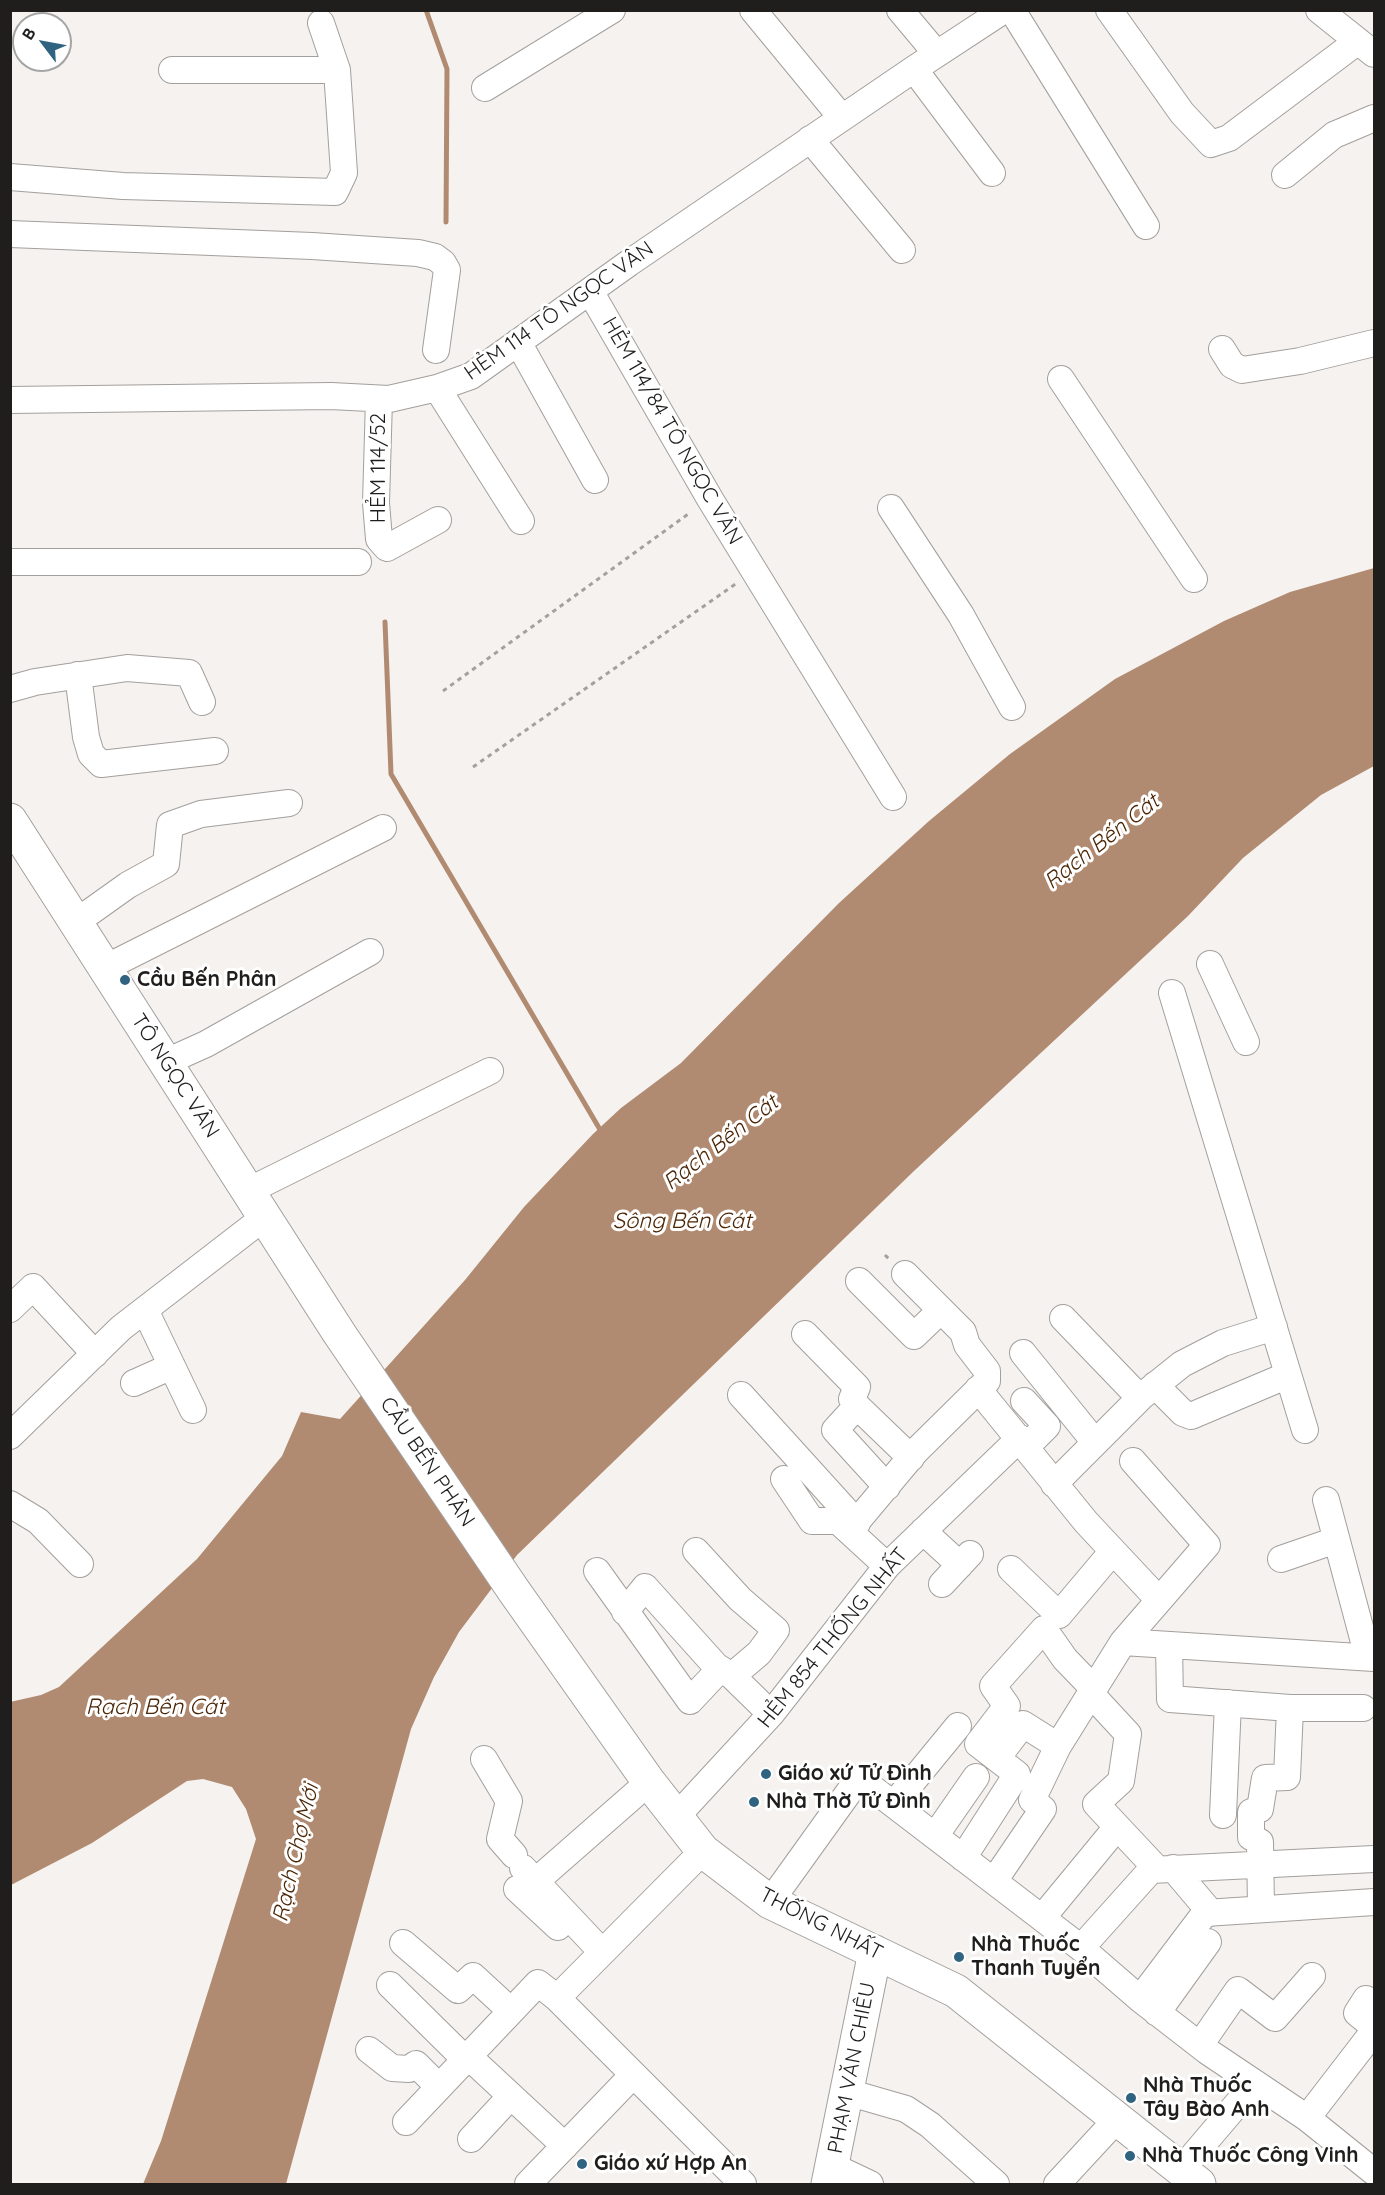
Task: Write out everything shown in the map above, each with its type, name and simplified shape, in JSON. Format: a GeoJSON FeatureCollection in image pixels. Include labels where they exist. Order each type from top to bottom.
{"type":"FeatureCollection","features":[{"type":"Feature","properties":{"kind":"main road","name":"TÔ NGỌC VÂN"},"geometry":{"type":"LineString","coordinates":[[10,820],[258,1203],[339,1333]]}},
{"type":"Feature","properties":{"kind":"main road","name":"CẦU BẾN PHÂN"},"geometry":{"type":"LineString","coordinates":[[339,1333],[514,1591]]}},
{"type":"Feature","properties":{"kind":"main road","name":"THỐNG NHẤT"},"geometry":{"type":"LineString","coordinates":[[514,1591],[649,1782],[703,1851],[770,1902],[956,1990],[1190,2177]]}},
{"type":"Feature","properties":{"kind":"main road","name":"PHẠM VĂN CHIÊU"},"geometry":{"type":"LineString","coordinates":[[830,2175],[875,1952]]}},
{"type":"Feature","properties":{"kind":"street"},"geometry":{"type":"LineString","coordinates":[[484,88],[612,10]]}},
{"type":"Feature","properties":{"kind":"street"},"geometry":{"type":"LineString","coordinates":[[753,10],[842,118]]}},
{"type":"Feature","properties":{"kind":"street"},"geometry":{"type":"LineString","coordinates":[[900,10],[936,53]]}},
{"type":"Feature","properties":{"kind":"street","name":"HẺM 114 TÔ NGỌC VÂN"},"geometry":{"type":"LineString","coordinates":[[10,400],[319,396],[389,399],[437,388],[471,376],[810,139],[936,53],[1004,10]]}},
{"type":"Feature","properties":{"kind":"street"},"geometry":{"type":"LineString","coordinates":[[1012,10],[1146,226]]}},
{"type":"Feature","properties":{"kind":"street"},"geometry":{"type":"LineString","coordinates":[[1109,10],[1182,113],[1211,144],[1229,138],[1366,48],[1319,10]]}},
{"type":"Feature","properties":{"kind":"street"},"geometry":{"type":"LineString","coordinates":[[10,177],[123,186],[335,192],[344,173],[337,70],[321,23]]}},
{"type":"Feature","properties":{"kind":"street"},"geometry":{"type":"LineString","coordinates":[[914,69],[992,173]]}},
{"type":"Feature","properties":{"kind":"street"},"geometry":{"type":"LineString","coordinates":[[172,70],[337,70]]}},
{"type":"Feature","properties":{"kind":"street"},"geometry":{"type":"LineString","coordinates":[[1285,175],[1334,135],[1374,118]]}},
{"type":"Feature","properties":{"kind":"street"},"geometry":{"type":"LineString","coordinates":[[810,139],[902,250]]}},
{"type":"Feature","properties":{"kind":"street"},"geometry":{"type":"LineString","coordinates":[[10,234],[312,246],[418,253],[435,257],[443,263],[447,270],[436,350]]}},
{"type":"Feature","properties":{"kind":"street","name":"HẺM 114/84 TÔ NGỌC VÂN"},"geometry":{"type":"LineString","coordinates":[[590,291],[753,571],[893,797]]}},
{"type":"Feature","properties":{"kind":"street"},"geometry":{"type":"LineString","coordinates":[[518,342],[595,480]]}},
{"type":"Feature","properties":{"kind":"street"},"geometry":{"type":"LineString","coordinates":[[1221,349],[1232,365],[1242,370],[1300,361],[1374,343]]}},
{"type":"Feature","properties":{"kind":"street"},"geometry":{"type":"LineString","coordinates":[[1060,379],[1194,579]]}},
{"type":"Feature","properties":{"kind":"street"},"geometry":{"type":"LineString","coordinates":[[437,388],[521,521]]}},
{"type":"Feature","properties":{"kind":"street","name":"HẺM 114/52"},"geometry":{"type":"LineString","coordinates":[[379,399],[376,504],[379,539],[387,548],[438,520]]}},
{"type":"Feature","properties":{"kind":"street"},"geometry":{"type":"LineString","coordinates":[[891,508],[961,615],[1012,707]]}},
{"type":"Feature","properties":{"kind":"street"},"geometry":{"type":"LineString","coordinates":[[10,562],[358,562]]}},
{"type":"Feature","properties":{"kind":"street"},"geometry":{"type":"LineString","coordinates":[[10,689],[127,668],[189,673],[202,702]]}},
{"type":"Feature","properties":{"kind":"street"},"geometry":{"type":"LineString","coordinates":[[78,675],[86,737],[91,754],[101,764],[215,751]]}},
{"type":"Feature","properties":{"kind":"street"},"geometry":{"type":"LineString","coordinates":[[76,922],[128,885],[166,864],[170,825],[201,814],[289,803]]}},
{"type":"Feature","properties":{"kind":"street"},"geometry":{"type":"LineString","coordinates":[[105,968],[382,828]]}},
{"type":"Feature","properties":{"kind":"street"},"geometry":{"type":"LineString","coordinates":[[166,1062],[206,1044],[370,952]]}},
{"type":"Feature","properties":{"kind":"street"},"geometry":{"type":"LineString","coordinates":[[1210,964],[1246,1042]]}},
{"type":"Feature","properties":{"kind":"street"},"geometry":{"type":"LineString","coordinates":[[1172,993],[1305,1430]]}},
{"type":"Feature","properties":{"kind":"street"},"geometry":{"type":"LineString","coordinates":[[10,1436],[95,1353],[145,1310],[258,1203],[490,1071]]}},
{"type":"Feature","properties":{"kind":"street"},"geometry":{"type":"LineString","coordinates":[[853,1527],[911,1458],[987,1381],[987,1371],[967,1345],[963,1332],[905,1274]]}},
{"type":"Feature","properties":{"kind":"street"},"geometry":{"type":"LineString","coordinates":[[859,1281],[914,1336],[941,1310]]}},
{"type":"Feature","properties":{"kind":"street"},"geometry":{"type":"LineString","coordinates":[[10,1309],[33,1287],[95,1353]]}},
{"type":"Feature","properties":{"kind":"street"},"geometry":{"type":"LineString","coordinates":[[145,1310],[193,1410]]}},
{"type":"Feature","properties":{"kind":"street"},"geometry":{"type":"LineString","coordinates":[[1063,1318],[1148,1391],[1191,1416],[1288,1375]]}},
{"type":"Feature","properties":{"kind":"street"},"geometry":{"type":"LineString","coordinates":[[1054,1484],[1094,1441],[1148,1391],[1182,1364],[1223,1343],[1274,1327]]}},
{"type":"Feature","properties":{"kind":"street"},"geometry":{"type":"LineString","coordinates":[[805,1334],[857,1387],[852,1399],[857,1406],[911,1458]]}},
{"type":"Feature","properties":{"kind":"street"},"geometry":{"type":"LineString","coordinates":[[1023,1353],[1094,1441]]}},
{"type":"Feature","properties":{"kind":"street"},"geometry":{"type":"LineString","coordinates":[[134,1383],[172,1366]]}},
{"type":"Feature","properties":{"kind":"street"},"geometry":{"type":"LineString","coordinates":[[978,1389],[1023,1442],[1054,1484],[1159,1600]]}},
{"type":"Feature","properties":{"kind":"street"},"geometry":{"type":"LineString","coordinates":[[741,1395],[887,1566]]}},
{"type":"Feature","properties":{"kind":"street","name":"HẺM 854 THỐNG NHẤT"},"geometry":{"type":"LineString","coordinates":[[676,1817],[771,1714],[887,1566],[1023,1442],[1047,1426],[1024,1401]]}},
{"type":"Feature","properties":{"kind":"street"},"geometry":{"type":"LineString","coordinates":[[857,1406],[835,1430],[886,1487]]}},
{"type":"Feature","properties":{"kind":"street"},"geometry":{"type":"LineString","coordinates":[[994,1881],[1043,1809],[1032,1800],[1058,1746],[1123,1642],[1207,1545],[1133,1461]]}},
{"type":"Feature","properties":{"kind":"street"},"geometry":{"type":"LineString","coordinates":[[784,1479],[812,1521],[837,1521],[853,1527]]}},
{"type":"Feature","properties":{"kind":"street"},"geometry":{"type":"LineString","coordinates":[[1123,1642],[1371,1657],[1326,1500]]}},
{"type":"Feature","properties":{"kind":"street"},"geometry":{"type":"LineString","coordinates":[[10,1504],[38,1521],[80,1564]]}},
{"type":"Feature","properties":{"kind":"street"},"geometry":{"type":"LineString","coordinates":[[923,1531],[965,1559],[942,1584]]}},
{"type":"Feature","properties":{"kind":"street"},"geometry":{"type":"LineString","coordinates":[[1281,1559],[1336,1540]]}},
{"type":"Feature","properties":{"kind":"street"},"geometry":{"type":"LineString","coordinates":[[597,1571],[690,1701],[726,1672],[759,1653],[776,1630],[740,1599],[696,1551]]}},
{"type":"Feature","properties":{"kind":"street"},"geometry":{"type":"LineString","coordinates":[[1011,1569],[1059,1615],[1113,1551]]}},
{"type":"Feature","properties":{"kind":"street"},"geometry":{"type":"LineString","coordinates":[[625,1612],[645,1587],[726,1672],[771,1714]]}},
{"type":"Feature","properties":{"kind":"street"},"geometry":{"type":"LineString","coordinates":[[963,1858],[1017,1774],[978,1744],[1007,1706],[993,1686],[1044,1629],[1065,1659],[1128,1734],[1121,1781],[1096,1804],[1117,1827],[1211,1913]]}},
{"type":"Feature","properties":{"kind":"street"},"geometry":{"type":"LineString","coordinates":[[1169,1646],[1170,1699],[1290,1708],[1363,1708]]}},
{"type":"Feature","properties":{"kind":"street"},"geometry":{"type":"LineString","coordinates":[[1223,1815],[1228,1703]]}},
{"type":"Feature","properties":{"kind":"street"},"geometry":{"type":"LineString","coordinates":[[1261,1909],[1260,1842],[1251,1837],[1251,1812],[1260,1809],[1265,1778],[1287,1777],[1290,1708]]}},
{"type":"Feature","properties":{"kind":"street"},"geometry":{"type":"LineString","coordinates":[[997,1758],[1023,1724],[1058,1746]]}},
{"type":"Feature","properties":{"kind":"street"},"geometry":{"type":"LineString","coordinates":[[894,1804],[958,1726]]}},
{"type":"Feature","properties":{"kind":"street"},"geometry":{"type":"LineString","coordinates":[[484,1759],[509,1801],[500,1839],[523,1873],[598,1956]]}},
{"type":"Feature","properties":{"kind":"street"},"geometry":{"type":"LineString","coordinates":[[935,1836],[976,1776]]}},
{"type":"Feature","properties":{"kind":"street"},"geometry":{"type":"LineString","coordinates":[[770,1902],[859,1778],[1081,1948],[1148,2006],[1200,2045],[1307,2118],[1374,2172]]}},
{"type":"Feature","properties":{"kind":"street"},"geometry":{"type":"LineString","coordinates":[[523,1873],[649,1782]]}},
{"type":"Feature","properties":{"kind":"street"},"geometry":{"type":"LineString","coordinates":[[1042,1918],[1117,1827]]}},
{"type":"Feature","properties":{"kind":"street"},"geometry":{"type":"LineString","coordinates":[[557,1998],[703,1851]]}},
{"type":"Feature","properties":{"kind":"street"},"geometry":{"type":"LineString","coordinates":[[1081,1948],[1152,1870],[1374,1859]]}},
{"type":"Feature","properties":{"kind":"street"},"geometry":{"type":"LineString","coordinates":[[1148,2006],[1204,1913],[1374,1902]]}},
{"type":"Feature","properties":{"kind":"street"},"geometry":{"type":"LineString","coordinates":[[1148,2006],[1208,1942]]}},
{"type":"Feature","properties":{"kind":"street"},"geometry":{"type":"LineString","coordinates":[[403,1943],[458,1990],[473,1976],[511,2011]]}},
{"type":"Feature","properties":{"kind":"street"},"geometry":{"type":"LineString","coordinates":[[1200,2045],[1238,1990],[1275,2018],[1312,1976]]}},
{"type":"Feature","properties":{"kind":"street"},"geometry":{"type":"LineString","coordinates":[[406,2122],[538,1983],[557,1998],[632,2076],[743,2184]]}},
{"type":"Feature","properties":{"kind":"street"},"geometry":{"type":"LineString","coordinates":[[390,1985],[467,2058],[566,2146]]}},
{"type":"Feature","properties":{"kind":"street"},"geometry":{"type":"LineString","coordinates":[[1307,2118],[1374,2029],[1357,2013],[1366,1999]]}},
{"type":"Feature","properties":{"kind":"street"},"geometry":{"type":"LineString","coordinates":[[369,2050],[392,2068],[408,2069],[416,2064],[439,2087]]}},
{"type":"Feature","properties":{"kind":"street"},"geometry":{"type":"LineString","coordinates":[[528,2184],[632,2076]]}},
{"type":"Feature","properties":{"kind":"street"},"geometry":{"type":"LineString","coordinates":[[1190,2177],[1255,2083]]}},
{"type":"Feature","properties":{"kind":"street"},"geometry":{"type":"LineString","coordinates":[[847,2092],[906,2109],[930,2125],[996,2184]]}},
{"type":"Feature","properties":{"kind":"street"},"geometry":{"type":"LineString","coordinates":[[471,2139],[511,2096]]}},
{"type":"Feature","properties":{"kind":"street"},"geometry":{"type":"LineString","coordinates":[[1057,2184],[1118,2118]]}},
{"type":"Feature","properties":{"kind":"street"},"geometry":{"type":"LineString","coordinates":[[830,2175],[870,2184]]}},
{"type":"Feature","properties":{"kind":"path"},"geometry":{"type":"LineString","coordinates":[[443,692],[710,499]]}},
{"type":"Feature","properties":{"kind":"path"},"geometry":{"type":"LineString","coordinates":[[473,766],[753,571]]}},
{"type":"Feature","properties":{"kind":"water","name":"Sông Bến Cát"},"geometry":{"type":"Polygon","coordinates":[[[1374,568],[1374,766],[1321,795],[1243,858],[1188,916],[914,1171],[517,1555],[459,1632],[434,1677],[411,1729],[286,2184],[143,2184],[161,2141],[256,1839],[246,1809],[232,1787],[203,1779],[187,1781],[92,1843],[11,1885],[10,1702],[41,1695],[59,1687],[197,1559],[282,1456],[301,1412],[340,1419],[465,1280],[524,1207],[593,1134],[621,1108],[681,1063],[839,903],[929,821],[1010,754],[1115,679],[1224,621],[1290,592],[1374,568]]]}},
{"type":"Feature","properties":{"kind":"waterway"},"geometry":{"type":"LineString","coordinates":[[426,10],[447,69],[446,222]]}},
{"type":"Feature","properties":{"kind":"waterway"},"geometry":{"type":"LineString","coordinates":[[385,622],[391,774],[602,1133]]}},
{"type":"Feature","properties":{"kind":"place","name":"Cầu Bến Phân"},"geometry":{"type":"Point","coordinates":[125,980]}},
{"type":"Feature","properties":{"kind":"place","name":"Giáo xứ Tử Đình"},"geometry":{"type":"Point","coordinates":[766,1774]}},
{"type":"Feature","properties":{"kind":"place","name":"Nhà Thờ Tử Đình"},"geometry":{"type":"Point","coordinates":[754,1802]}},
{"type":"Feature","properties":{"kind":"place","name":"Nhà Thuốc Thanh Tuyển"},"geometry":{"type":"Point","coordinates":[959,1957]}},
{"type":"Feature","properties":{"kind":"place","name":"Nhà Thuốc Tây Bào Anh"},"geometry":{"type":"Point","coordinates":[1131,2098]}},
{"type":"Feature","properties":{"kind":"place","name":"Nhà Thuốc Công Vinh"},"geometry":{"type":"Point","coordinates":[1130,2156]}},
{"type":"Feature","properties":{"kind":"place","name":"Giáo xứ Hợp An"},"geometry":{"type":"Point","coordinates":[582,2164]}},
{"type":"Feature","properties":{"kind":"water label","name":"Rạch Bến Cát"},"geometry":{"type":"Point","coordinates":[1102,842]}},
{"type":"Feature","properties":{"kind":"water label","name":"Rạch Bến Cát"},"geometry":{"type":"Point","coordinates":[721,1143]}},
{"type":"Feature","properties":{"kind":"water label","name":"Rạch Bến Cát"},"geometry":{"type":"Point","coordinates":[155,1707]}},
{"type":"Feature","properties":{"kind":"water label","name":"Rạch Chợ Mới"},"geometry":{"type":"Point","coordinates":[296,1853]}}]}
